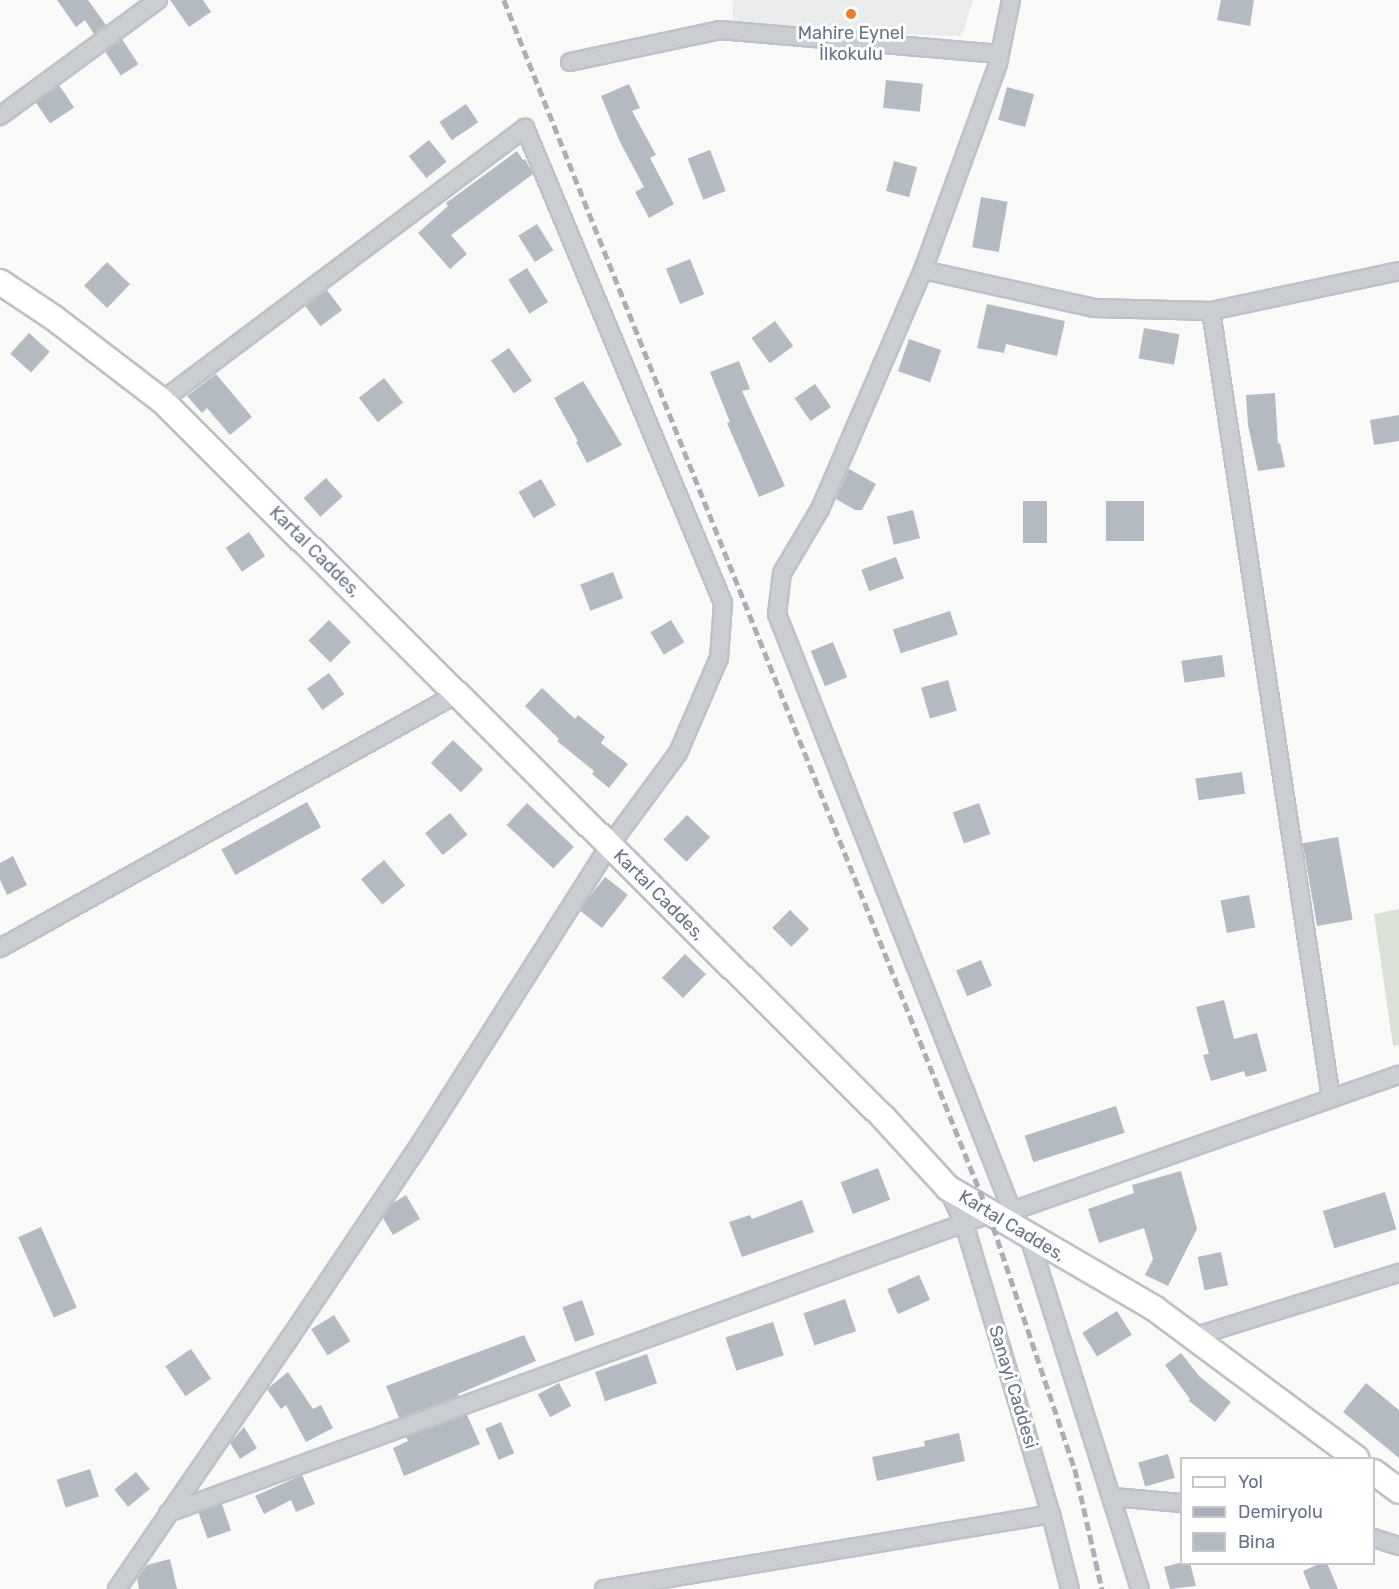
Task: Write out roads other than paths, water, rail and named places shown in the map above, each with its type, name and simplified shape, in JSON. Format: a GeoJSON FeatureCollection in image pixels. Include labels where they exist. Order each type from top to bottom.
{"type":"FeatureCollection","features":[{"type":"Feature","properties":{"kind":"main road","name":"Kartal Caddes,"},"geometry":{"type":"LineString","coordinates":[[0,282],[54,318],[162,401],[883,1117],[948,1188],[1001,1212],[1029,1237],[1154,1308],[1355,1457]]}},
{"type":"Feature","properties":{"kind":"main road"},"geometry":{"type":"LineString","coordinates":[[1375,1473],[1399,1491]]}},
{"type":"Feature","properties":{"kind":"street"},"geometry":{"type":"LineString","coordinates":[[0,116],[158,0]]}},
{"type":"Feature","properties":{"kind":"street"},"geometry":{"type":"LineString","coordinates":[[1001,1212],[777,614],[782,573],[820,509],[923,270],[1000,54],[1011,0]]}},
{"type":"Feature","properties":{"kind":"street"},"geometry":{"type":"LineString","coordinates":[[570,62],[720,30],[1000,54]]}},
{"type":"Feature","properties":{"kind":"street"},"geometry":{"type":"LineString","coordinates":[[117,1589],[420,1144],[610,845],[678,753],[719,658],[723,603],[525,128],[162,401]]}},
{"type":"Feature","properties":{"kind":"street"},"geometry":{"type":"LineString","coordinates":[[923,270],[1094,308],[1211,311],[1399,271]]}},
{"type":"Feature","properties":{"kind":"street"},"geometry":{"type":"LineString","coordinates":[[1211,311],[1331,1098]]}},
{"type":"Feature","properties":{"kind":"street"},"geometry":{"type":"LineString","coordinates":[[0,948],[458,694]]}},
{"type":"Feature","properties":{"kind":"street"},"geometry":{"type":"LineString","coordinates":[[168,1514],[964,1223],[1399,1075]]}},
{"type":"Feature","properties":{"kind":"street","name":"Sanayi Caddesi"},"geometry":{"type":"LineString","coordinates":[[948,1188],[964,1223],[1051,1514],[1070,1589]]}},
{"type":"Feature","properties":{"kind":"street"},"geometry":{"type":"LineString","coordinates":[[1029,1237],[1140,1589]]}},
{"type":"Feature","properties":{"kind":"street"},"geometry":{"type":"LineString","coordinates":[[1192,1337],[1399,1273]]}},
{"type":"Feature","properties":{"kind":"street"},"geometry":{"type":"LineString","coordinates":[[1112,1497],[1180,1503]]}},
{"type":"Feature","properties":{"kind":"street"},"geometry":{"type":"LineString","coordinates":[[604,1589],[1051,1514]]}},
{"type":"Feature","properties":{"kind":"street"},"geometry":{"type":"LineString","coordinates":[[1375,1538],[1399,1546]]}},
{"type":"Feature","properties":{"kind":"railway"},"geometry":{"type":"LineString","coordinates":[[504,0],[989,1214],[1075,1469],[1102,1589]]}},
{"type":"Feature","properties":{"kind":"place","name":"Mahire Eynel İlkokulu"},"geometry":{"type":"Point","coordinates":[851,14]}}]}
